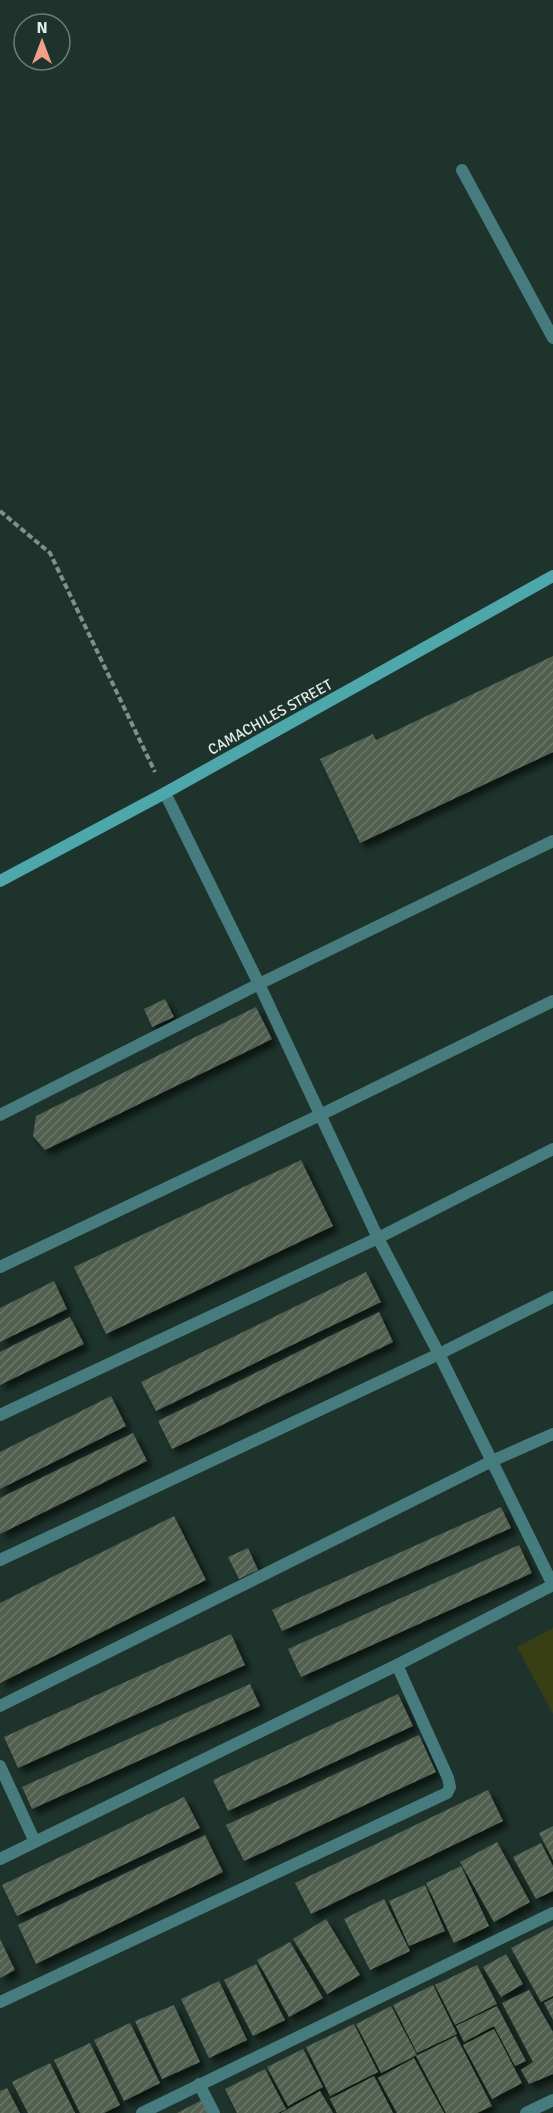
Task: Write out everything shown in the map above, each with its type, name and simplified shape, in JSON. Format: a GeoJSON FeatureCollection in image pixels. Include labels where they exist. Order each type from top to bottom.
{"type":"FeatureCollection","features":[{"type":"Feature","properties":{"kind":"street"},"geometry":{"type":"LineString","coordinates":[[462,170],[553,338]]}},
{"type":"Feature","properties":{"kind":"street","name":"CAMACHILES STREET"},"geometry":{"type":"LineString","coordinates":[[0,881],[165,793],[553,576]]}},
{"type":"Feature","properties":{"kind":"street"},"geometry":{"type":"LineString","coordinates":[[0,1859],[397,1665],[553,1585],[439,1354],[378,1238],[259,984],[165,793]]}},
{"type":"Feature","properties":{"kind":"street"},"geometry":{"type":"LineString","coordinates":[[0,1115],[259,984],[553,841]]}},
{"type":"Feature","properties":{"kind":"street"},"geometry":{"type":"LineString","coordinates":[[0,1267],[553,1001]]}},
{"type":"Feature","properties":{"kind":"street"},"geometry":{"type":"LineString","coordinates":[[0,1415],[378,1238],[553,1149]]}},
{"type":"Feature","properties":{"kind":"street"},"geometry":{"type":"LineString","coordinates":[[0,1560],[439,1354],[553,1297]]}},
{"type":"Feature","properties":{"kind":"street"},"geometry":{"type":"LineString","coordinates":[[0,1706],[492,1461],[553,1434]]}},
{"type":"Feature","properties":{"kind":"street"},"geometry":{"type":"LineString","coordinates":[[0,2002],[447,1793],[450,1786],[448,1778],[397,1665]]}},
{"type":"Feature","properties":{"kind":"street"},"geometry":{"type":"LineString","coordinates":[[0,1766],[35,1842]]}},
{"type":"Feature","properties":{"kind":"street"},"geometry":{"type":"LineString","coordinates":[[142,2113],[553,1913]]}},
{"type":"Feature","properties":{"kind":"street"},"geometry":{"type":"LineString","coordinates":[[199,2084],[214,2113]]}},
{"type":"Feature","properties":{"kind":"street"},"geometry":{"type":"LineString","coordinates":[[526,2113],[553,2100]]}},
{"type":"Feature","properties":{"kind":"path"},"geometry":{"type":"LineString","coordinates":[[0,511],[50,553],[165,793]]}},
{"type":"Feature","properties":{"kind":"green space"},"geometry":{"type":"Polygon","coordinates":[[[553,1628],[553,1714],[517,1647],[553,1628]]]}},
{"type":"Feature","properties":{"kind":"building"},"geometry":{"type":"Polygon","coordinates":[[[553,656],[553,752],[360,843],[320,759],[373,734],[376,740],[553,656]]]}},
{"type":"Feature","properties":{"kind":"building"},"geometry":{"type":"Polygon","coordinates":[[[165,999],[174,1017],[152,1027],[144,1009],[165,999]]]}},
{"type":"Feature","properties":{"kind":"building"},"geometry":{"type":"Polygon","coordinates":[[[256,1007],[272,1039],[45,1150],[33,1136],[36,1116],[256,1007]]]}},
{"type":"Feature","properties":{"kind":"building"},"geometry":{"type":"Polygon","coordinates":[[[301,1160],[333,1226],[106,1334],[74,1267],[301,1160]]]}},
{"type":"Feature","properties":{"kind":"building"},"geometry":{"type":"Polygon","coordinates":[[[366,1272],[381,1302],[156,1411],[141,1382],[366,1272]]]}},
{"type":"Feature","properties":{"kind":"building"},"geometry":{"type":"Polygon","coordinates":[[[54,1281],[67,1309],[0,1342],[0,1308],[54,1281]]]}},
{"type":"Feature","properties":{"kind":"building"},"geometry":{"type":"Polygon","coordinates":[[[379,1312],[393,1342],[172,1449],[158,1421],[379,1312]]]}},
{"type":"Feature","properties":{"kind":"building"},"geometry":{"type":"Polygon","coordinates":[[[70,1317],[84,1344],[0,1385],[0,1352],[70,1317]]]}},
{"type":"Feature","properties":{"kind":"building"},"geometry":{"type":"Polygon","coordinates":[[[111,1396],[126,1426],[0,1489],[0,1452],[111,1396]]]}},
{"type":"Feature","properties":{"kind":"building"},"geometry":{"type":"Polygon","coordinates":[[[133,1433],[147,1461],[0,1534],[0,1498],[133,1433]]]}},
{"type":"Feature","properties":{"kind":"building"},"geometry":{"type":"Polygon","coordinates":[[[501,1507],[511,1528],[282,1631],[272,1610],[501,1507]]]}},
{"type":"Feature","properties":{"kind":"building"},"geometry":{"type":"Polygon","coordinates":[[[174,1516],[206,1580],[0,1683],[0,1603],[174,1516]]]}},
{"type":"Feature","properties":{"kind":"building"},"geometry":{"type":"Polygon","coordinates":[[[519,1545],[532,1573],[301,1677],[288,1649],[519,1545]]]}},
{"type":"Feature","properties":{"kind":"building"},"geometry":{"type":"Polygon","coordinates":[[[248,1548],[258,1570],[239,1579],[228,1557],[248,1548]]]}},
{"type":"Feature","properties":{"kind":"building"},"geometry":{"type":"Polygon","coordinates":[[[231,1634],[245,1665],[18,1768],[4,1737],[231,1634]]]}},
{"type":"Feature","properties":{"kind":"building"},"geometry":{"type":"Polygon","coordinates":[[[250,1684],[260,1706],[32,1809],[22,1787],[250,1684]]]}},
{"type":"Feature","properties":{"kind":"building"},"geometry":{"type":"Polygon","coordinates":[[[398,1694],[413,1726],[228,1811],[213,1780],[398,1694]]]}},
{"type":"Feature","properties":{"kind":"building"},"geometry":{"type":"Polygon","coordinates":[[[419,1735],[436,1772],[244,1861],[226,1825],[419,1735]]]}},
{"type":"Feature","properties":{"kind":"building"},"geometry":{"type":"Polygon","coordinates":[[[488,1790],[503,1821],[311,1914],[295,1883],[488,1790]]]}},
{"type":"Feature","properties":{"kind":"building"},"geometry":{"type":"Polygon","coordinates":[[[184,1797],[200,1828],[17,1916],[2,1885],[184,1797]]]}},
{"type":"Feature","properties":{"kind":"building"},"geometry":{"type":"Polygon","coordinates":[[[553,1826],[553,1860],[539,1833],[553,1826]]]}},
{"type":"Feature","properties":{"kind":"building"},"geometry":{"type":"Polygon","coordinates":[[[205,1835],[223,1872],[36,1964],[18,1925],[205,1835]]]}},
{"type":"Feature","properties":{"kind":"building"},"geometry":{"type":"Polygon","coordinates":[[[497,1842],[530,1902],[494,1922],[460,1862],[497,1842]]]}},
{"type":"Feature","properties":{"kind":"building"},"geometry":{"type":"Polygon","coordinates":[[[541,1843],[553,1866],[553,1891],[536,1899],[513,1857],[541,1843]]]}},
{"type":"Feature","properties":{"kind":"building"},"geometry":{"type":"Polygon","coordinates":[[[461,1866],[489,1926],[454,1943],[426,1883],[461,1866]]]}},
{"type":"Feature","properties":{"kind":"building"},"geometry":{"type":"Polygon","coordinates":[[[425,1885],[445,1931],[409,1946],[389,1901],[425,1885]]]}},
{"type":"Feature","properties":{"kind":"building"},"geometry":{"type":"Polygon","coordinates":[[[384,1899],[410,1951],[370,1970],[344,1919],[384,1899]]]}},
{"type":"Feature","properties":{"kind":"building"},"geometry":{"type":"Polygon","coordinates":[[[326,1919],[360,1975],[327,1994],[293,1939],[326,1919]]]}},
{"type":"Feature","properties":{"kind":"building"},"geometry":{"type":"Polygon","coordinates":[[[553,1926],[553,1996],[541,2002],[511,1948],[553,1926]]]}},
{"type":"Feature","properties":{"kind":"building"},"geometry":{"type":"Polygon","coordinates":[[[0,1939],[15,1970],[0,1978],[0,1939]]]}},
{"type":"Feature","properties":{"kind":"building"},"geometry":{"type":"Polygon","coordinates":[[[290,1942],[323,1998],[289,2017],[257,1960],[290,1942]]]}},
{"type":"Feature","properties":{"kind":"building"},"geometry":{"type":"Polygon","coordinates":[[[506,1954],[523,1984],[501,1997],[483,1967],[506,1954]]]}},
{"type":"Feature","properties":{"kind":"building"},"geometry":{"type":"Polygon","coordinates":[[[256,1964],[285,2020],[253,2036],[224,1980],[256,1964]]]}},
{"type":"Feature","properties":{"kind":"building"},"geometry":{"type":"Polygon","coordinates":[[[477,1965],[497,2004],[455,2025],[435,1985],[477,1965]]]}},
{"type":"Feature","properties":{"kind":"building"},"geometry":{"type":"Polygon","coordinates":[[[219,1981],[247,2040],[209,2058],[181,1999],[219,1981]]]}},
{"type":"Feature","properties":{"kind":"building"},"geometry":{"type":"Polygon","coordinates":[[[433,1985],[457,2034],[417,2053],[393,2005],[433,1985]]]}},
{"type":"Feature","properties":{"kind":"building"},"geometry":{"type":"Polygon","coordinates":[[[529,1990],[553,2032],[553,2074],[529,2084],[521,2070],[533,2062],[502,2003],[529,1990]]]}},
{"type":"Feature","properties":{"kind":"building"},"geometry":{"type":"Polygon","coordinates":[[[553,1998],[553,2020],[544,2003],[553,1998]]]}},
{"type":"Feature","properties":{"kind":"building"},"geometry":{"type":"Polygon","coordinates":[[[174,2005],[200,2062],[162,2079],[135,2021],[174,2005]]]}},
{"type":"Feature","properties":{"kind":"building"},"geometry":{"type":"Polygon","coordinates":[[[391,2006],[417,2055],[381,2073],[356,2024],[391,2006]]]}},
{"type":"Feature","properties":{"kind":"building"},"geometry":{"type":"Polygon","coordinates":[[[497,2006],[526,2061],[515,2066],[494,2026],[464,2042],[456,2026],[497,2006]]]}},
{"type":"Feature","properties":{"kind":"building"},"geometry":{"type":"Polygon","coordinates":[[[130,2023],[160,2083],[124,2101],[94,2040],[130,2023]]]}},
{"type":"Feature","properties":{"kind":"building"},"geometry":{"type":"Polygon","coordinates":[[[354,2024],[378,2072],[330,2096],[306,2047],[354,2024]]]}},
{"type":"Feature","properties":{"kind":"building"},"geometry":{"type":"Polygon","coordinates":[[[494,2029],[522,2083],[492,2099],[463,2045],[494,2029]]]}},
{"type":"Feature","properties":{"kind":"building"},"geometry":{"type":"Polygon","coordinates":[[[456,2036],[492,2106],[477,2113],[446,2113],[416,2056],[456,2036]]]}},
{"type":"Feature","properties":{"kind":"building"},"geometry":{"type":"Polygon","coordinates":[[[90,2043],[120,2105],[104,2113],[80,2113],[54,2060],[90,2043]]]}},
{"type":"Feature","properties":{"kind":"building"},"geometry":{"type":"Polygon","coordinates":[[[303,2049],[323,2087],[288,2106],[267,2067],[303,2049]]]}},
{"type":"Feature","properties":{"kind":"building"},"geometry":{"type":"Polygon","coordinates":[[[414,2058],[444,2113],[397,2113],[378,2078],[414,2058]]]}},
{"type":"Feature","properties":{"kind":"building"},"geometry":{"type":"Polygon","coordinates":[[[50,2063],[75,2113],[28,2113],[12,2082],[50,2063]]]}},
{"type":"Feature","properties":{"kind":"building"},"geometry":{"type":"Polygon","coordinates":[[[265,2069],[286,2109],[278,2113],[237,2113],[225,2089],[265,2069]]]}},
{"type":"Feature","properties":{"kind":"building"},"geometry":{"type":"Polygon","coordinates":[[[374,2076],[393,2113],[337,2113],[330,2099],[374,2076]]]}},
{"type":"Feature","properties":{"kind":"building"},"geometry":{"type":"Polygon","coordinates":[[[7,2088],[20,2113],[0,2113],[0,2091],[7,2088]]]}},
{"type":"Feature","properties":{"kind":"building"},"geometry":{"type":"Polygon","coordinates":[[[320,2091],[333,2113],[281,2113],[320,2091]]]}},
{"type":"Feature","properties":{"kind":"building"},"geometry":{"type":"Polygon","coordinates":[[[204,2099],[212,2113],[177,2113],[204,2099]]]}}]}
